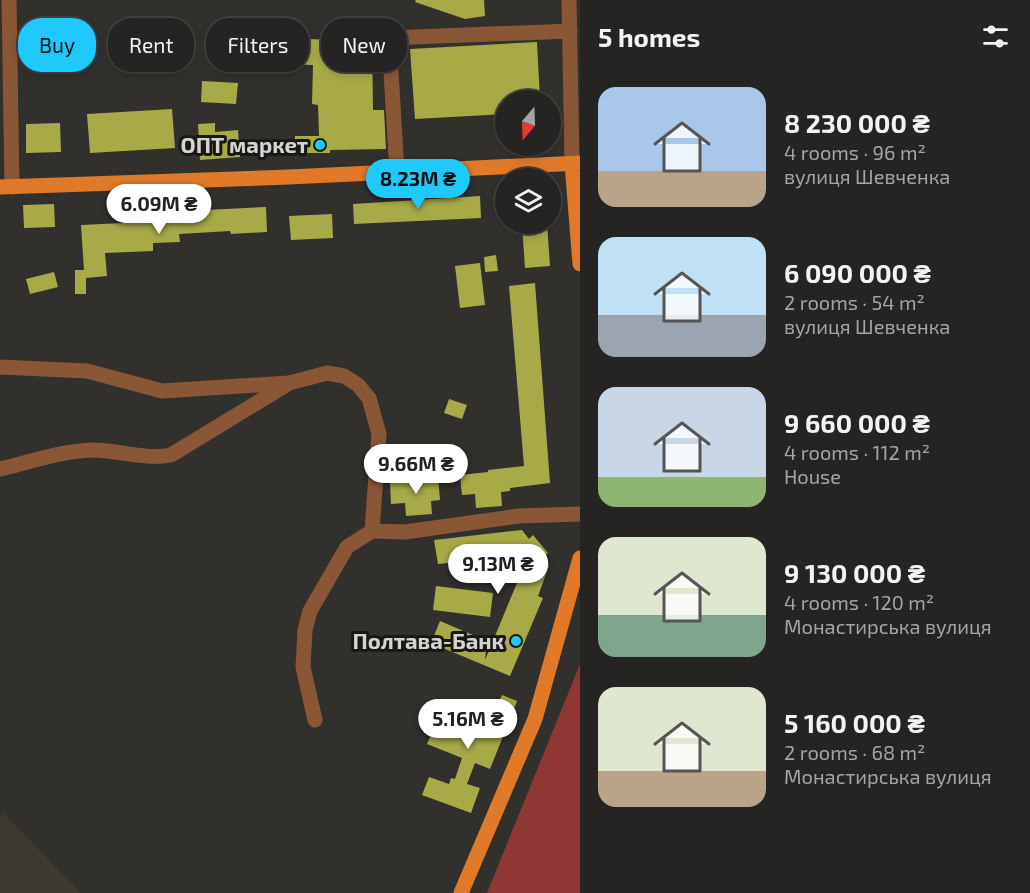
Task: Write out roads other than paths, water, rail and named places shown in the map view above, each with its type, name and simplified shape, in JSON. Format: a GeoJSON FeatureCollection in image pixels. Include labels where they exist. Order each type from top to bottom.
{"type":"FeatureCollection","features":[{"type":"Feature","properties":{"kind":"main road"},"geometry":{"type":"LineString","coordinates":[[6,187],[576,164],[580,264]]}},
{"type":"Feature","properties":{"kind":"main road"},"geometry":{"type":"LineString","coordinates":[[461,893],[535,719],[580,558]]}},
{"type":"Feature","properties":{"kind":"street"},"geometry":{"type":"LineString","coordinates":[[6,187],[9,0]]}},
{"type":"Feature","properties":{"kind":"street"},"geometry":{"type":"LineString","coordinates":[[569,0],[576,164]]}},
{"type":"Feature","properties":{"kind":"street"},"geometry":{"type":"LineString","coordinates":[[397,172],[389,38],[570,31]]}},
{"type":"Feature","properties":{"kind":"street"},"geometry":{"type":"LineString","coordinates":[[0,367],[87,371],[162,391],[289,383],[312,376],[335,374],[351,380],[369,398],[379,434],[372,531]]}},
{"type":"Feature","properties":{"kind":"street"},"geometry":{"type":"LineString","coordinates":[[0,470],[63,454],[92,450],[157,458],[171,455],[289,383]]}},
{"type":"Feature","properties":{"kind":"street"},"geometry":{"type":"LineString","coordinates":[[315,720],[303,667],[305,630],[310,611],[347,547],[372,531],[405,532],[519,516],[580,514]]}},
{"type":"Feature","properties":{"kind":"place","name":"ОПТ маркет"},"geometry":{"type":"Point","coordinates":[320,145]}},
{"type":"Feature","properties":{"kind":"place","name":"Полтава-Банк"},"geometry":{"type":"Point","coordinates":[516,641]}}]}
